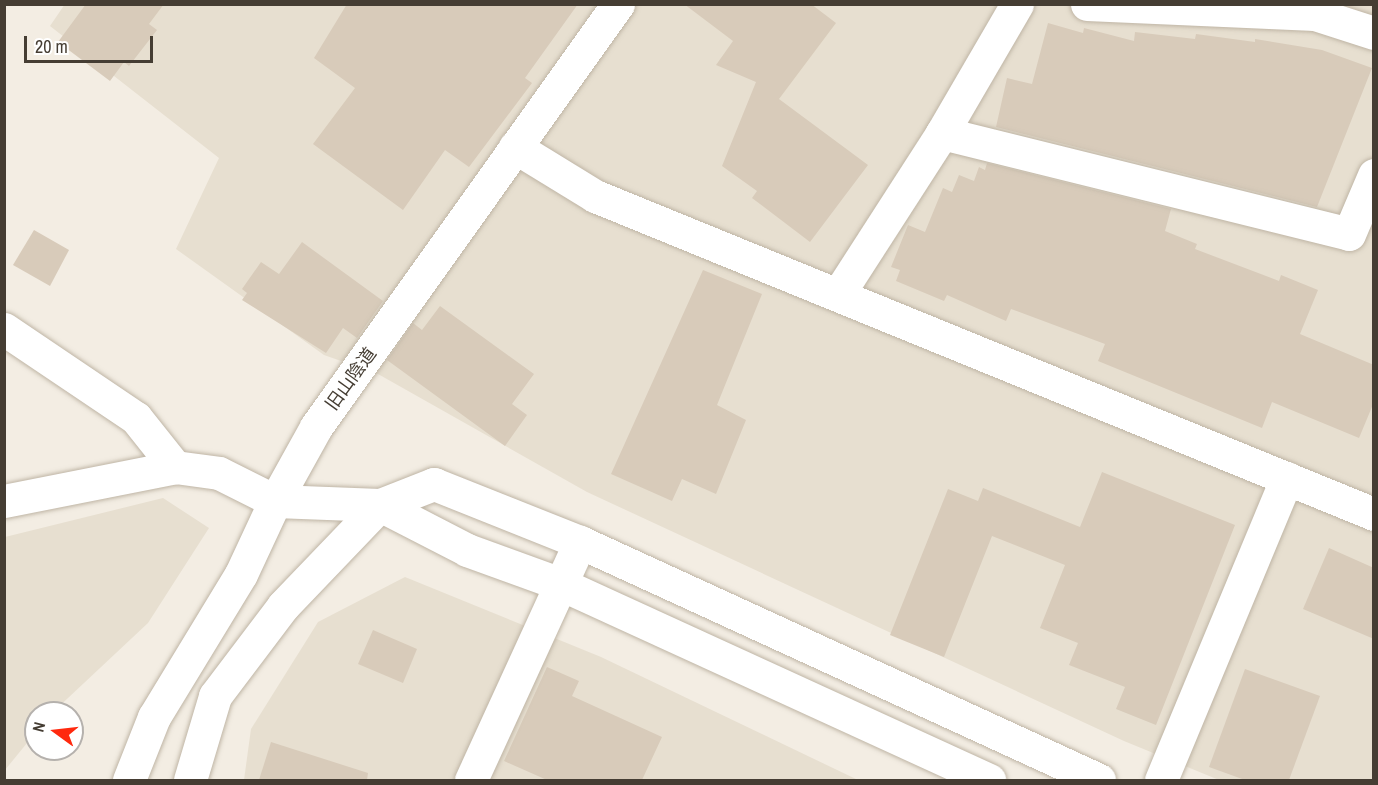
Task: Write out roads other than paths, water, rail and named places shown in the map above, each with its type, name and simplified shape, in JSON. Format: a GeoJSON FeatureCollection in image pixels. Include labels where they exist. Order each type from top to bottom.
{"type":"FeatureCollection","features":[{"type":"Feature","properties":{"kind":"street","name":"旧山陰道"},"geometry":{"type":"LineString","coordinates":[[129,780],[154,717],[241,574],[275,501],[316,427],[618,4]]}},
{"type":"Feature","properties":{"kind":"street"},"geometry":{"type":"LineString","coordinates":[[839,293],[942,133],[1017,4]]}},
{"type":"Feature","properties":{"kind":"street"},"geometry":{"type":"LineString","coordinates":[[1087,4],[1315,14],[1374,33]]}},
{"type":"Feature","properties":{"kind":"street"},"geometry":{"type":"LineString","coordinates":[[942,133],[1349,234],[1374,175]]}},
{"type":"Feature","properties":{"kind":"street"},"geometry":{"type":"LineString","coordinates":[[515,147],[595,196],[839,293],[1374,514]]}},
{"type":"Feature","properties":{"kind":"street"},"geometry":{"type":"LineString","coordinates":[[4,329],[136,418],[175,466]]}},
{"type":"Feature","properties":{"kind":"street"},"geometry":{"type":"LineString","coordinates":[[4,501],[175,466],[219,473],[275,501],[380,505],[434,484],[580,542],[1100,780]]}},
{"type":"Feature","properties":{"kind":"street"},"geometry":{"type":"LineString","coordinates":[[1161,780],[1287,478]]}},
{"type":"Feature","properties":{"kind":"street"},"geometry":{"type":"LineString","coordinates":[[380,505],[467,550],[561,584],[988,780]]}},
{"type":"Feature","properties":{"kind":"street"},"geometry":{"type":"LineString","coordinates":[[190,780],[215,696],[283,606],[380,505]]}},
{"type":"Feature","properties":{"kind":"street"},"geometry":{"type":"LineString","coordinates":[[471,780],[580,542]]}}]}
